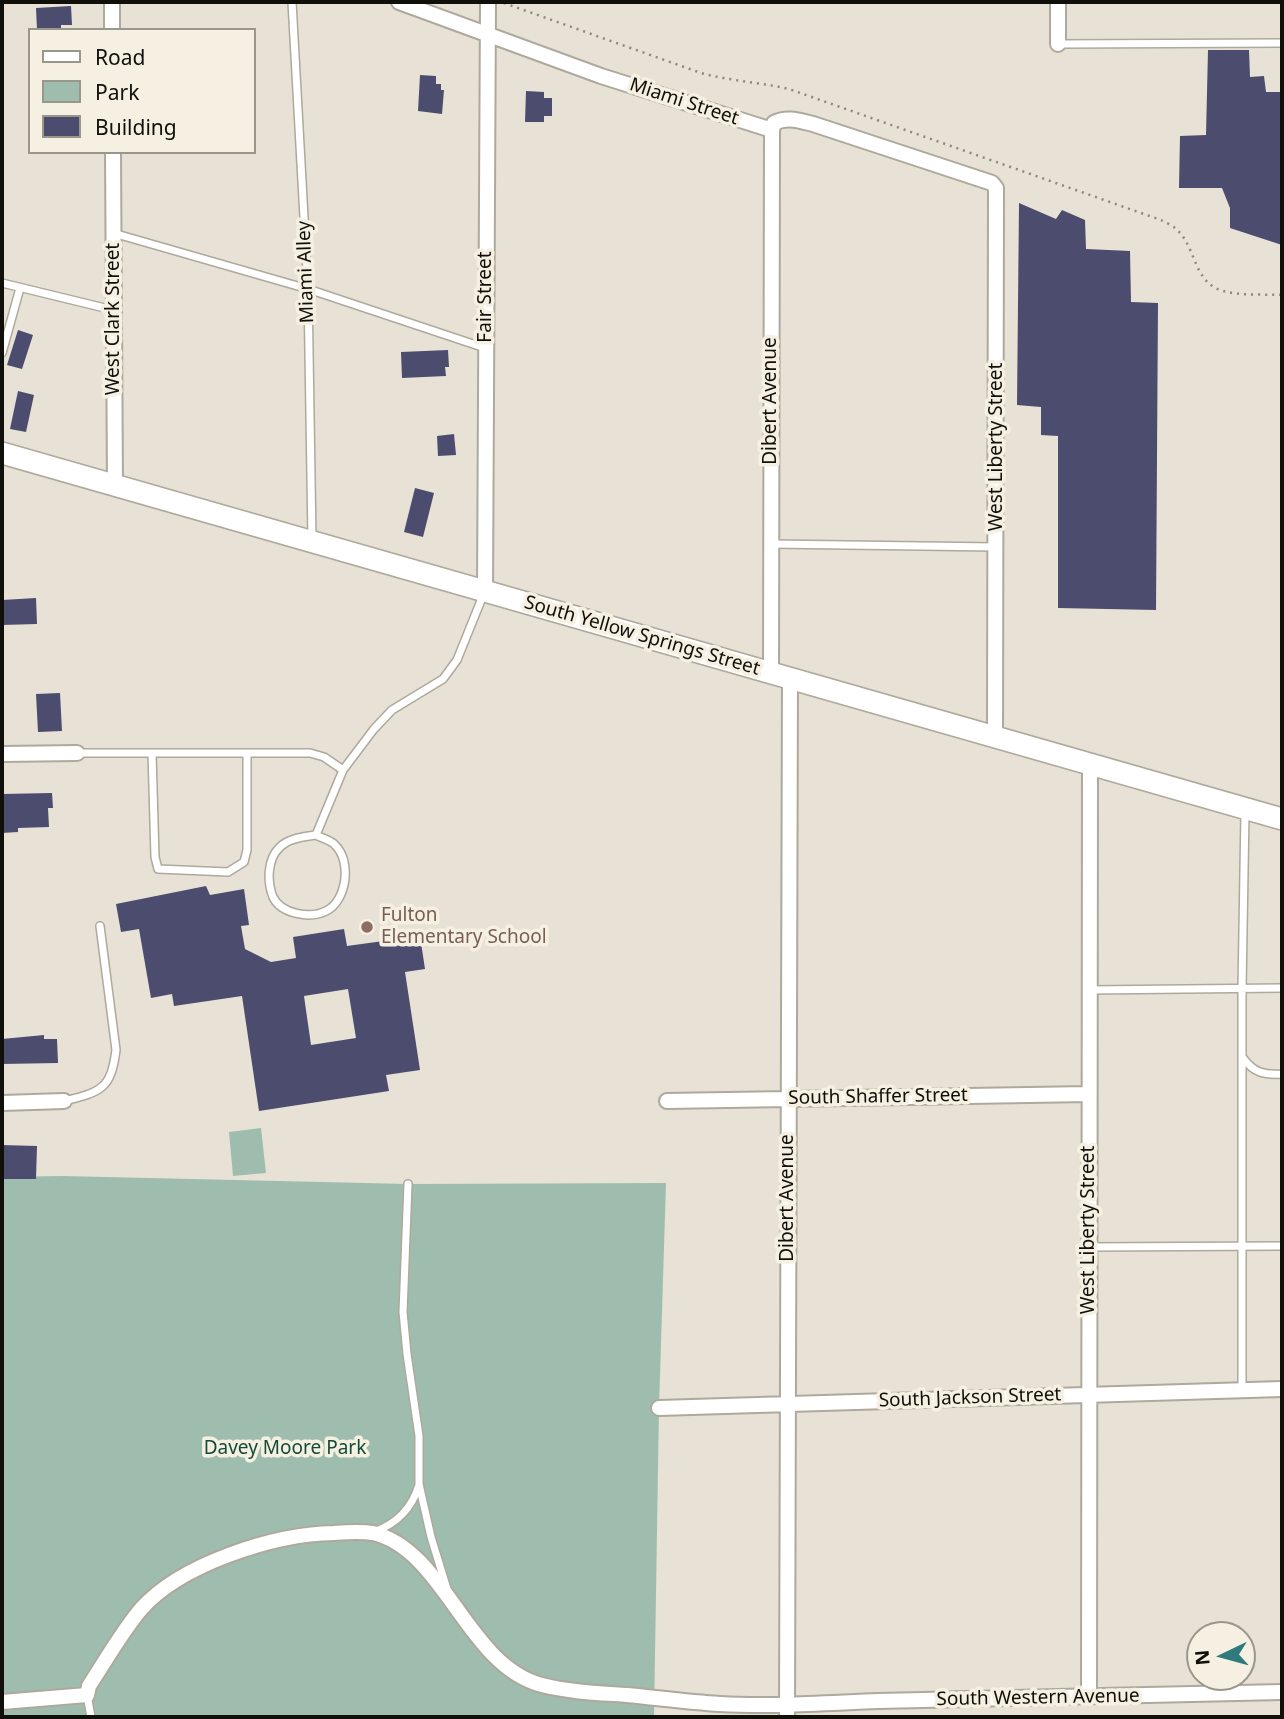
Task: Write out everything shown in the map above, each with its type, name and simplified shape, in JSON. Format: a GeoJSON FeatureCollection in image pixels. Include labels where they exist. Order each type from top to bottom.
{"type":"FeatureCollection","features":[{"type":"Feature","properties":{"kind":"main road","name":"South Yellow Springs Street"},"geometry":{"type":"LineString","coordinates":[[2,453],[1282,819]]}},
{"type":"Feature","properties":{"kind":"street"},"geometry":{"type":"LineString","coordinates":[[112,2],[112,28]]}},
{"type":"Feature","properties":{"kind":"street","name":"Miami Street"},"geometry":{"type":"LineString","coordinates":[[399,2],[601,76],[772,130]]}},
{"type":"Feature","properties":{"kind":"street","name":"Fair Street"},"geometry":{"type":"LineString","coordinates":[[485,591],[488,2]]}},
{"type":"Feature","properties":{"kind":"street"},"geometry":{"type":"LineString","coordinates":[[1058,2],[1058,44]]}},
{"type":"Feature","properties":{"kind":"street","name":"West Liberty Street"},"geometry":{"type":"LineString","coordinates":[[772,130],[780,120],[791,119],[992,183],[996,188],[995,738]]}},
{"type":"Feature","properties":{"kind":"street","name":"Dibert Avenue"},"geometry":{"type":"LineString","coordinates":[[772,130],[771,544],[780,676],[789,1099],[787,1710]]}},
{"type":"Feature","properties":{"kind":"street","name":"West Clark Street"},"geometry":{"type":"LineString","coordinates":[[113,154],[115,486]]}},
{"type":"Feature","properties":{"kind":"street"},"geometry":{"type":"LineString","coordinates":[[2,754],[77,753]]}},
{"type":"Feature","properties":{"kind":"street","name":"West Liberty Street"},"geometry":{"type":"LineString","coordinates":[[1088,1696],[1090,765]]}},
{"type":"Feature","properties":{"kind":"street","name":"South Shaffer Street"},"geometry":{"type":"LineString","coordinates":[[667,1101],[1089,1094]]}},
{"type":"Feature","properties":{"kind":"street"},"geometry":{"type":"LineString","coordinates":[[2,1103],[64,1101]]}},
{"type":"Feature","properties":{"kind":"street","name":"South Jackson Street"},"geometry":{"type":"LineString","coordinates":[[659,1408],[1282,1389]]}},
{"type":"Feature","properties":{"kind":"street","name":"South Western Avenue"},"geometry":{"type":"LineString","coordinates":[[87,1695],[89,1686],[121,1636],[142,1608],[159,1592],[180,1578],[216,1561],[260,1545],[330,1532],[372,1533],[386,1538],[410,1554],[426,1568],[461,1618],[502,1664],[522,1678],[542,1685],[787,1710],[1088,1696],[1282,1692]]}},
{"type":"Feature","properties":{"kind":"street"},"geometry":{"type":"LineString","coordinates":[[2,1702],[87,1695]]}},
{"type":"Feature","properties":{"kind":"lane","name":"Miami Alley"},"geometry":{"type":"LineString","coordinates":[[292,2],[308,289],[312,542]]}},
{"type":"Feature","properties":{"kind":"lane"},"geometry":{"type":"LineString","coordinates":[[1058,44],[1282,43]]}},
{"type":"Feature","properties":{"kind":"lane"},"geometry":{"type":"LineString","coordinates":[[113,233],[308,289],[486,348]]}},
{"type":"Feature","properties":{"kind":"lane"},"geometry":{"type":"LineString","coordinates":[[2,283],[114,311]]}},
{"type":"Feature","properties":{"kind":"lane"},"geometry":{"type":"LineString","coordinates":[[2,353],[20,288]]}},
{"type":"Feature","properties":{"kind":"lane"},"geometry":{"type":"LineString","coordinates":[[771,544],[996,547]]}},
{"type":"Feature","properties":{"kind":"lane"},"geometry":{"type":"LineString","coordinates":[[316,835],[343,770],[374,729],[392,710],[443,679],[457,660],[485,591]]}},
{"type":"Feature","properties":{"kind":"lane"},"geometry":{"type":"LineString","coordinates":[[77,753],[310,753],[324,757],[343,770]]}},
{"type":"Feature","properties":{"kind":"lane"},"geometry":{"type":"LineString","coordinates":[[152,753],[155,857],[158,869],[229,872],[244,862],[247,850],[247,753]]}},
{"type":"Feature","properties":{"kind":"lane"},"geometry":{"type":"LineString","coordinates":[[1242,1390],[1245,808]]}},
{"type":"Feature","properties":{"kind":"lane"},"geometry":{"type":"LineString","coordinates":[[316,835],[335,844],[344,861],[345,877],[339,895],[327,911],[310,916],[292,913],[276,902],[269,886],[270,864],[280,847],[295,839],[316,835]]}},
{"type":"Feature","properties":{"kind":"lane"},"geometry":{"type":"LineString","coordinates":[[64,1101],[92,1094],[106,1086],[113,1069],[116,1050],[100,926]]}},
{"type":"Feature","properties":{"kind":"lane"},"geometry":{"type":"LineString","coordinates":[[1089,990],[1282,988]]}},
{"type":"Feature","properties":{"kind":"lane"},"geometry":{"type":"LineString","coordinates":[[1242,1057],[1251,1069],[1261,1073],[1282,1074]]}},
{"type":"Feature","properties":{"kind":"lane"},"geometry":{"type":"LineString","coordinates":[[408,1184],[403,1312],[419,1436],[419,1484],[431,1537],[451,1603]]}},
{"type":"Feature","properties":{"kind":"lane"},"geometry":{"type":"LineString","coordinates":[[1089,1247],[1282,1246]]}},
{"type":"Feature","properties":{"kind":"lane"},"geometry":{"type":"LineString","coordinates":[[372,1533],[386,1527],[406,1511],[415,1498],[419,1484]]}},
{"type":"Feature","properties":{"kind":"lane"},"geometry":{"type":"LineString","coordinates":[[87,1695],[91,1717]]}},
{"type":"Feature","properties":{"kind":"green space"},"geometry":{"type":"Polygon","coordinates":[[[261,1128],[266,1173],[233,1176],[229,1132],[261,1128]]]}},
{"type":"Feature","properties":{"kind":"green space","name":"Davey Moore Park"},"geometry":{"type":"Polygon","coordinates":[[[2,1177],[408,1184],[666,1183],[654,1717],[2,1717],[2,1177]]]}},
{"type":"Feature","properties":{"kind":"building"},"geometry":{"type":"Polygon","coordinates":[[[71,6],[72,25],[37,28],[36,8],[71,6]]]}},
{"type":"Feature","properties":{"kind":"building"},"geometry":{"type":"Polygon","coordinates":[[[1208,50],[1249,50],[1250,77],[1264,76],[1266,92],[1282,92],[1282,245],[1230,228],[1230,208],[1222,188],[1179,188],[1180,136],[1206,135],[1208,50]]]}},
{"type":"Feature","properties":{"kind":"building"},"geometry":{"type":"Polygon","coordinates":[[[420,75],[436,76],[436,84],[441,84],[441,90],[444,90],[442,114],[418,111],[420,75]]]}},
{"type":"Feature","properties":{"kind":"building"},"geometry":{"type":"Polygon","coordinates":[[[526,91],[544,92],[544,98],[552,98],[552,116],[544,116],[544,122],[525,122],[526,91]]]}},
{"type":"Feature","properties":{"kind":"building"},"geometry":{"type":"Polygon","coordinates":[[[1019,203],[1056,219],[1062,210],[1085,220],[1086,249],[1130,251],[1131,302],[1158,303],[1156,610],[1058,608],[1058,436],[1041,435],[1041,407],[1017,405],[1019,203]]]}},
{"type":"Feature","properties":{"kind":"building"},"geometry":{"type":"Polygon","coordinates":[[[18,330],[33,335],[22,369],[7,365],[18,330]]]}},
{"type":"Feature","properties":{"kind":"building"},"geometry":{"type":"Polygon","coordinates":[[[448,350],[449,367],[445,367],[446,376],[402,378],[401,352],[448,350]]]}},
{"type":"Feature","properties":{"kind":"building"},"geometry":{"type":"Polygon","coordinates":[[[18,391],[34,395],[26,432],[10,429],[18,391]]]}},
{"type":"Feature","properties":{"kind":"building"},"geometry":{"type":"Polygon","coordinates":[[[454,434],[456,455],[438,456],[437,436],[454,434]]]}},
{"type":"Feature","properties":{"kind":"building"},"geometry":{"type":"Polygon","coordinates":[[[415,488],[434,493],[423,537],[404,532],[415,488]]]}},
{"type":"Feature","properties":{"kind":"building"},"geometry":{"type":"Polygon","coordinates":[[[36,598],[37,624],[2,625],[2,600],[36,598]]]}},
{"type":"Feature","properties":{"kind":"building"},"geometry":{"type":"Polygon","coordinates":[[[60,693],[62,731],[38,732],[36,694],[60,693]]]}},
{"type":"Feature","properties":{"kind":"building"},"geometry":{"type":"Polygon","coordinates":[[[52,793],[53,808],[48,808],[49,827],[18,828],[18,832],[2,833],[2,794],[52,793]]]}},
{"type":"Feature","properties":{"kind":"building","name":"Fulton Elementary School"},"geometry":{"type":"Polygon","coordinates":[[[206,886],[210,895],[244,889],[249,925],[241,926],[245,949],[271,962],[296,958],[293,937],[344,929],[347,946],[420,936],[425,969],[405,972],[420,1070],[386,1075],[389,1091],[259,1111],[242,996],[174,1006],[172,994],[151,998],[139,929],[121,932],[116,904],[206,886]],[[348,989],[304,996],[311,1045],[356,1038],[348,989]]]}},
{"type":"Feature","properties":{"kind":"building"},"geometry":{"type":"Polygon","coordinates":[[[44,1035],[44,1039],[57,1039],[58,1063],[2,1064],[2,1039],[44,1035]]]}},
{"type":"Feature","properties":{"kind":"building"},"geometry":{"type":"Polygon","coordinates":[[[2,1145],[37,1146],[36,1179],[2,1179],[2,1145]]]}},
{"type":"Feature","properties":{"kind":"place","name":"Fulton Elementary School"},"geometry":{"type":"Point","coordinates":[367,927]}}]}
